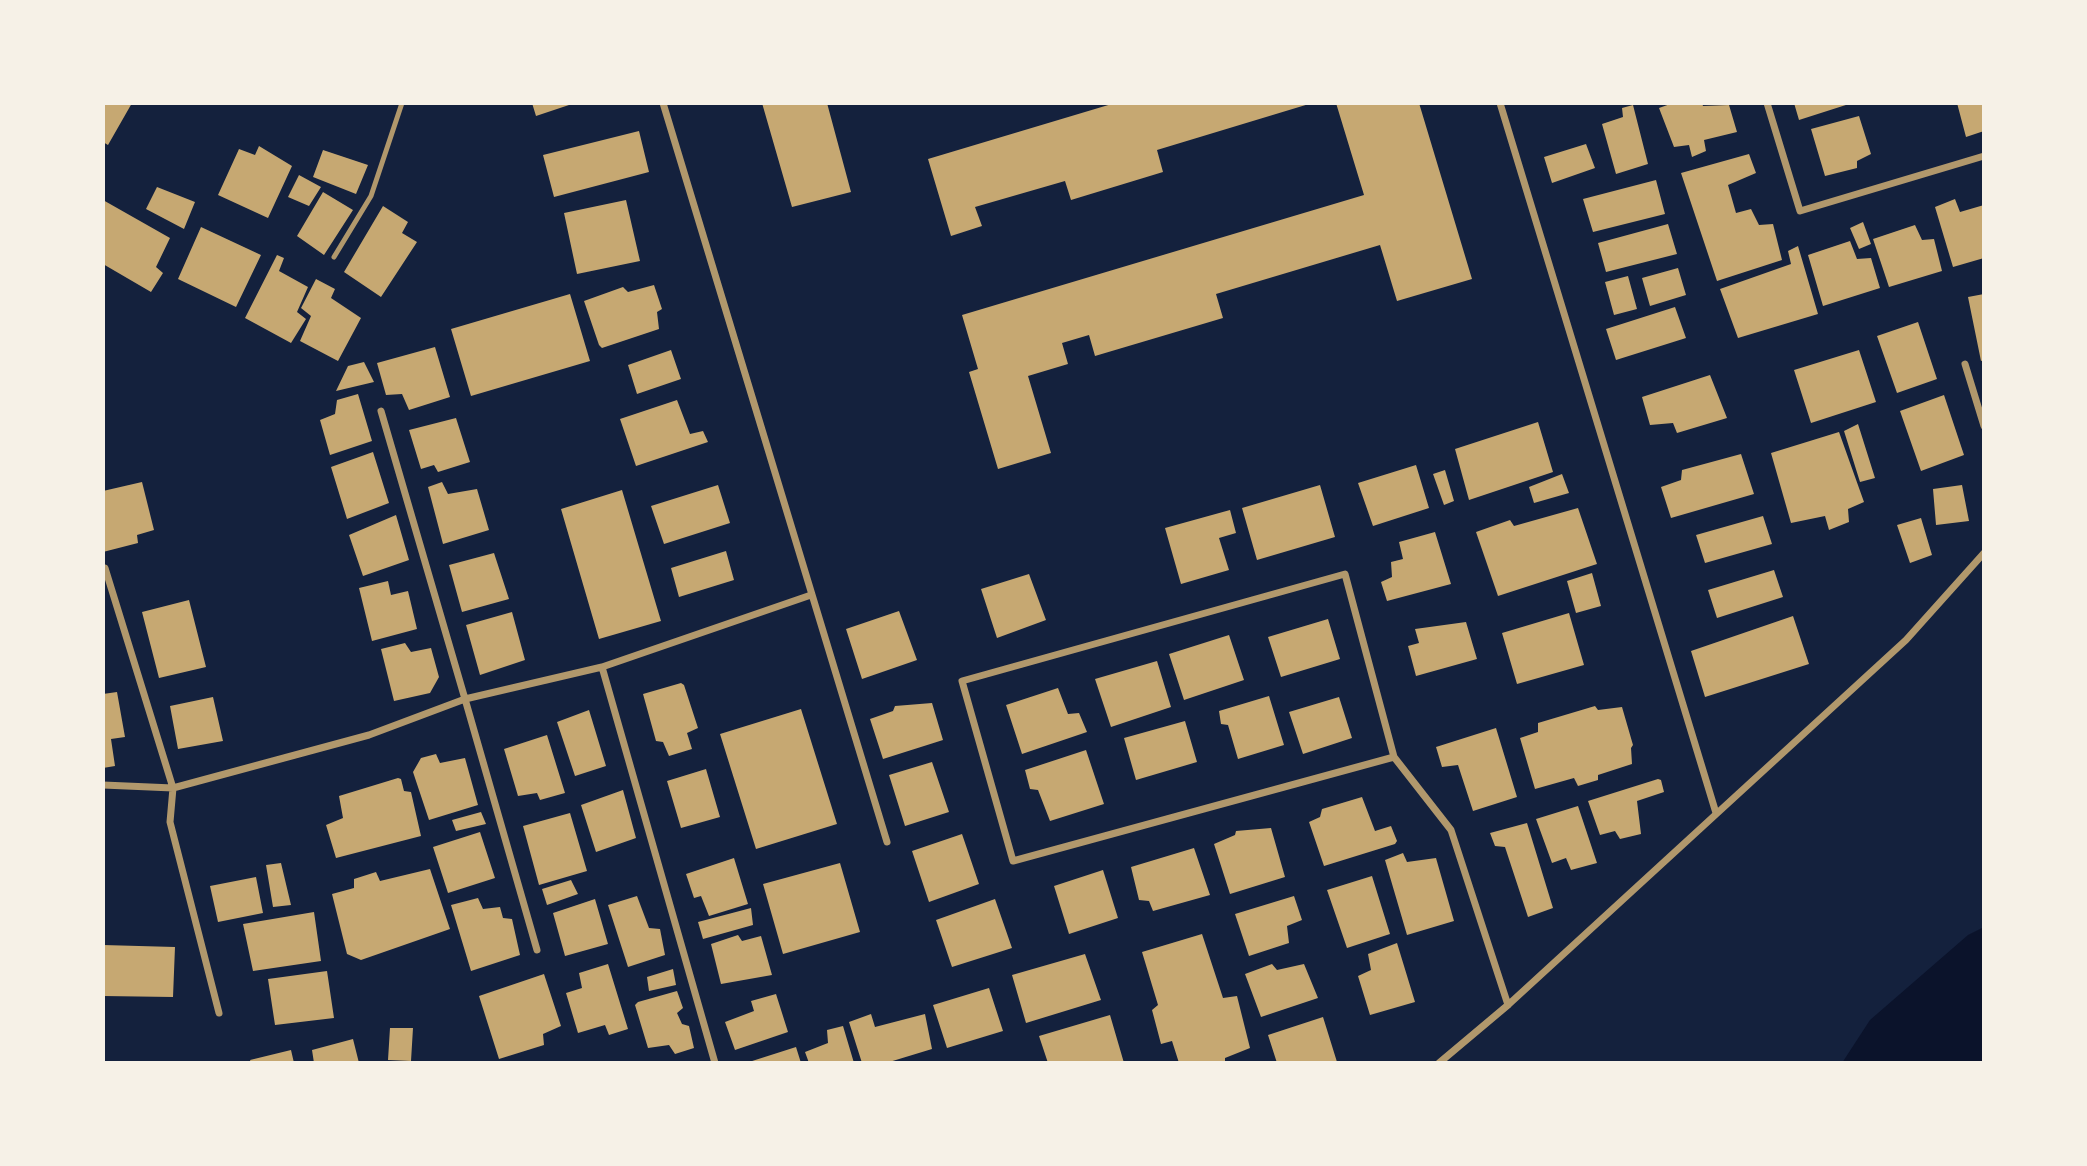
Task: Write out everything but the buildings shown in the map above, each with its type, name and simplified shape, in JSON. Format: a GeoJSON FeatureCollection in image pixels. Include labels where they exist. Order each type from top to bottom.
{"type":"FeatureCollection","features":[{"type":"Feature","properties":{"kind":"street"},"geometry":{"type":"LineString","coordinates":[[663,103],[887,842]]}},
{"type":"Feature","properties":{"kind":"street"},"geometry":{"type":"LineString","coordinates":[[1500,103],[1716,813]]}},
{"type":"Feature","properties":{"kind":"street"},"geometry":{"type":"LineString","coordinates":[[1767,103],[1800,211],[1984,156]]}},
{"type":"Feature","properties":{"kind":"street"},"geometry":{"type":"LineString","coordinates":[[1965,364],[1984,426]]}},
{"type":"Feature","properties":{"kind":"street"},"geometry":{"type":"LineString","coordinates":[[381,411],[537,950]]}},
{"type":"Feature","properties":{"kind":"street"},"geometry":{"type":"LineString","coordinates":[[1439,1063],[1508,1005],[1906,640],[1984,553]]}},
{"type":"Feature","properties":{"kind":"street"},"geometry":{"type":"LineString","coordinates":[[105,568],[173,788],[170,822],[219,1013]]}},
{"type":"Feature","properties":{"kind":"street"},"geometry":{"type":"LineString","coordinates":[[1394,757],[1013,861],[962,681],[1345,574],[1394,757],[1451,830],[1508,1005]]}},
{"type":"Feature","properties":{"kind":"street"},"geometry":{"type":"LineString","coordinates":[[103,785],[173,788],[369,735],[465,699],[602,667],[811,595]]}},
{"type":"Feature","properties":{"kind":"street"},"geometry":{"type":"LineString","coordinates":[[602,667],[715,1063]]}},
{"type":"Feature","properties":{"kind":"lane"},"geometry":{"type":"LineString","coordinates":[[334,257],[371,196],[402,103]]}},
{"type":"Feature","properties":{"kind":"water"},"geometry":{"type":"Polygon","coordinates":[[[1984,927],[1984,1063],[1842,1063],[1870,1020],[1968,935],[1984,927]]]}}]}
